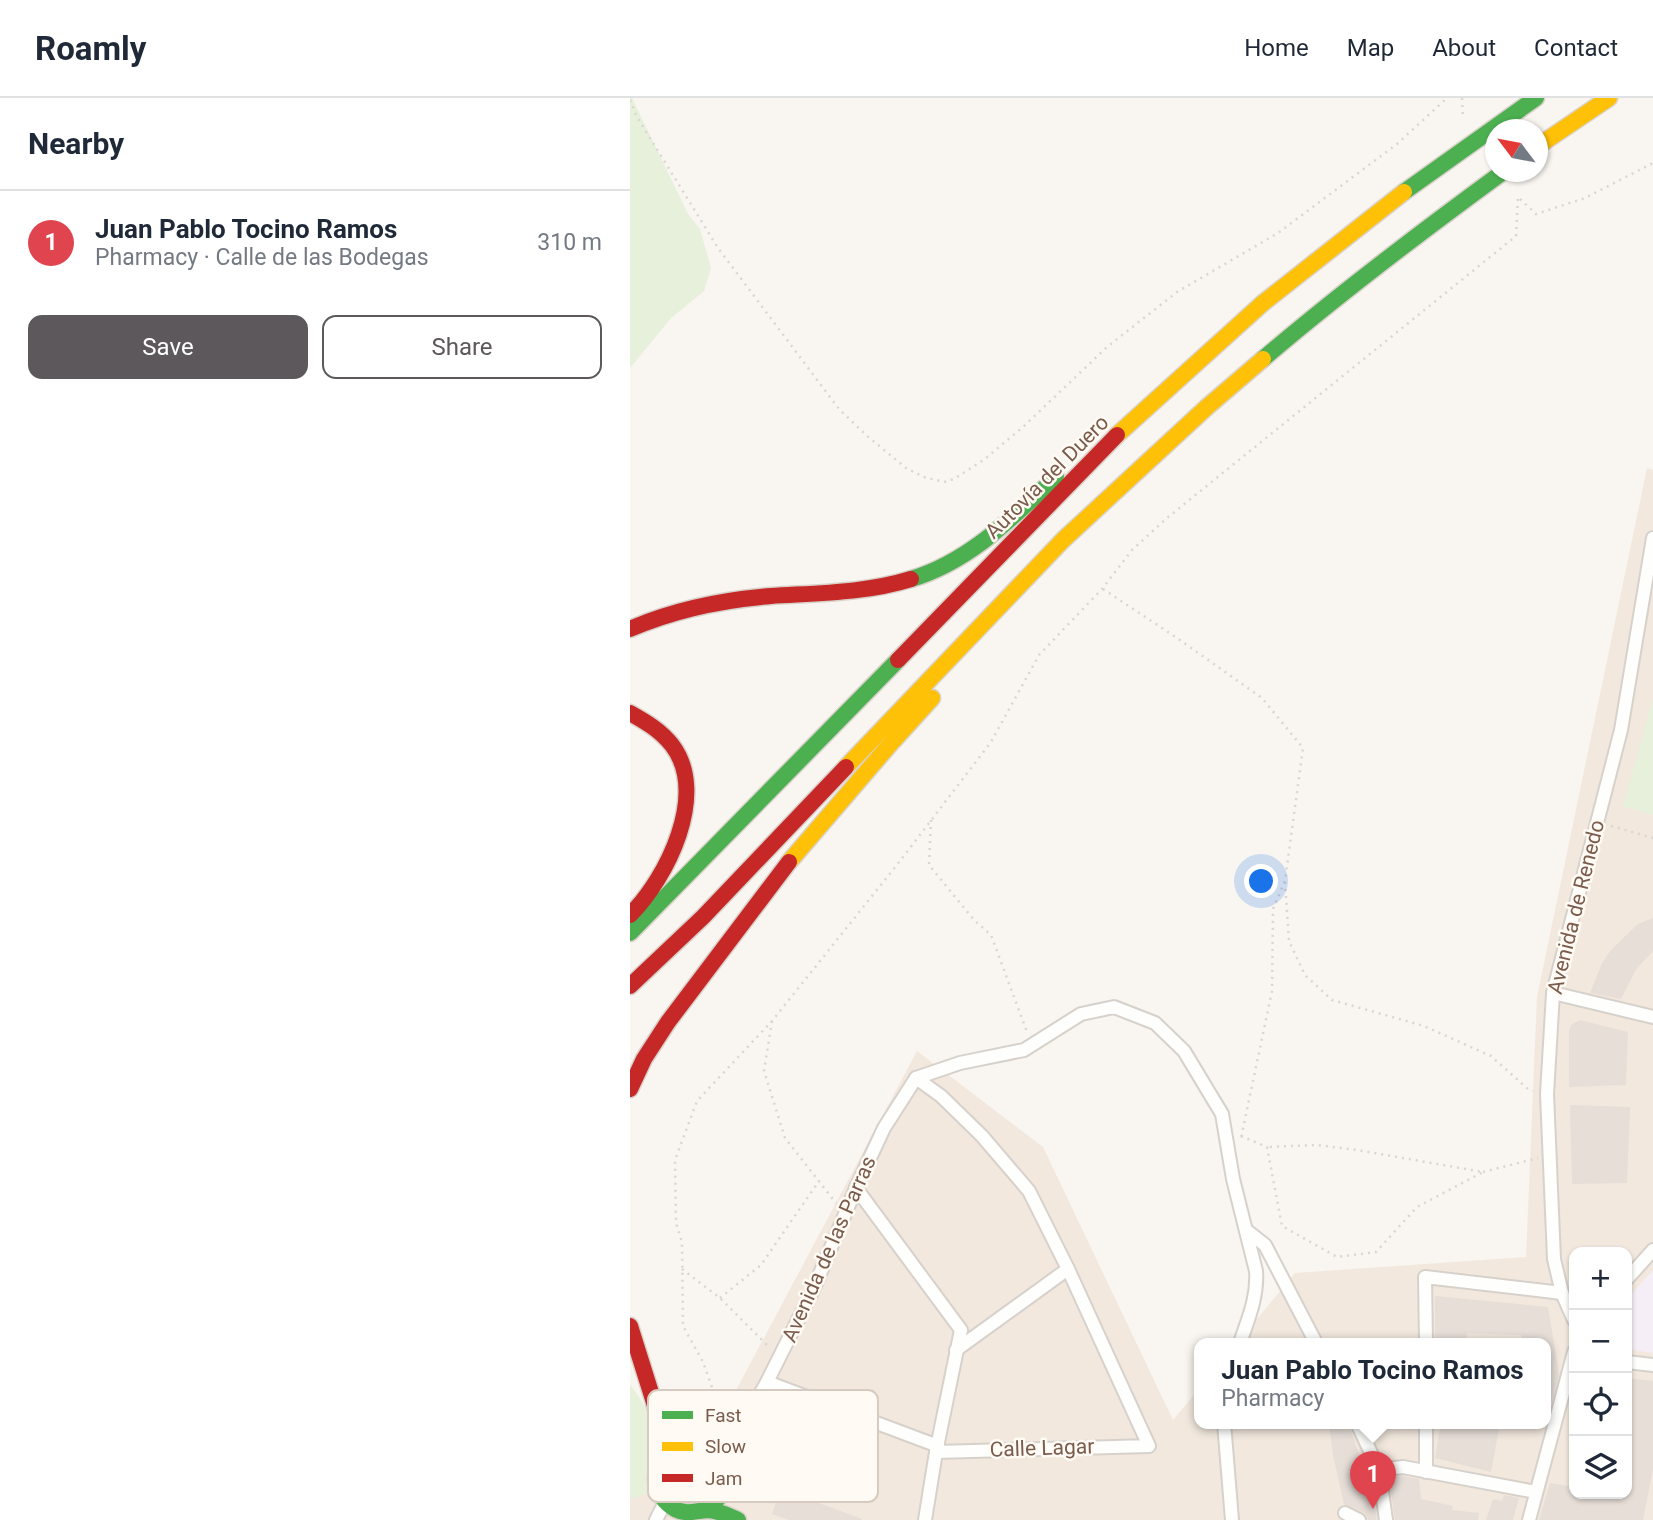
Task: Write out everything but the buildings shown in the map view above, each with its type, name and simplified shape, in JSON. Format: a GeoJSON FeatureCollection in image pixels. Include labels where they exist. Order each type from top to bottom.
{"type":"FeatureCollection","features":[{"type":"Feature","properties":{"kind":"main road","name":"Autovía del Duero"},"geometry":{"type":"LineString","coordinates":[[630,933],[1103,448],[1263,303],[1392,201],[1536,98]]}},
{"type":"Feature","properties":{"kind":"main road"},"geometry":{"type":"LineString","coordinates":[[1548,139],[1609,98]]}},
{"type":"Feature","properties":{"kind":"main road"},"geometry":{"type":"LineString","coordinates":[[630,986],[703,917],[1063,540],[1207,407],[1311,318],[1416,235],[1489,182]]}},
{"type":"Feature","properties":{"kind":"main road"},"geometry":{"type":"LineString","coordinates":[[630,629],[655,617],[727,601],[879,587],[919,577],[952,561],[993,534],[1181,359],[1263,303]]}},
{"type":"Feature","properties":{"kind":"main road"},"geometry":{"type":"LineString","coordinates":[[630,1089],[644,1059],[668,1022],[800,848],[892,742],[1069,551],[1194,434],[1311,318]]}},
{"type":"Feature","properties":{"kind":"main road"},"geometry":{"type":"LineString","coordinates":[[630,713],[659,730],[672,744],[682,762],[687,789],[684,821],[671,857],[648,895],[630,915]]}},
{"type":"Feature","properties":{"kind":"main road"},"geometry":{"type":"LineString","coordinates":[[630,1326],[650,1390]]}},
{"type":"Feature","properties":{"kind":"main road"},"geometry":{"type":"LineString","coordinates":[[630,1370],[648,1391]]}},
{"type":"Feature","properties":{"kind":"main road"},"geometry":{"type":"LineString","coordinates":[[665,1502],[686,1517],[707,1510],[716,1502]]}},
{"type":"Feature","properties":{"kind":"main road"},"geometry":{"type":"LineString","coordinates":[[733,1502],[744,1520]]}},
{"type":"Feature","properties":{"kind":"main road"},"geometry":{"type":"LineString","coordinates":[[707,1510],[738,1520]]}},
{"type":"Feature","properties":{"kind":"street","name":"Avenida de Renedo"},"geometry":{"type":"LineString","coordinates":[[1570,1310],[1562,1293],[1554,1259],[1547,1094],[1553,993],[1621,730],[1653,538]]}},
{"type":"Feature","properties":{"kind":"street"},"geometry":{"type":"LineString","coordinates":[[1553,993],[1653,1017]]}},
{"type":"Feature","properties":{"kind":"street"},"geometry":{"type":"LineString","coordinates":[[916,1078],[960,1063],[1024,1050],[1081,1014],[1114,1007],[1155,1023],[1184,1051],[1222,1114],[1233,1179],[1256,1271],[1255,1301],[1242,1338]]}},
{"type":"Feature","properties":{"kind":"street"},"geometry":{"type":"LineString","coordinates":[[916,1078],[941,1096],[982,1136],[1029,1191],[1068,1269],[956,1350]]}},
{"type":"Feature","properties":{"kind":"street","name":"Avenida de las Parras"},"geometry":{"type":"LineString","coordinates":[[762,1390],[814,1288],[884,1128],[916,1078]]}},
{"type":"Feature","properties":{"kind":"street"},"geometry":{"type":"LineString","coordinates":[[856,1188],[961,1330],[925,1520]]}},
{"type":"Feature","properties":{"kind":"street"},"geometry":{"type":"LineString","coordinates":[[1245,1230],[1265,1245],[1313,1338]]}},
{"type":"Feature","properties":{"kind":"street"},"geometry":{"type":"LineString","coordinates":[[1632,1273],[1653,1250]]}},
{"type":"Feature","properties":{"kind":"street","name":"Calle Lagar"},"geometry":{"type":"LineString","coordinates":[[937,1449],[1149,1446],[1068,1269]]}},
{"type":"Feature","properties":{"kind":"street"},"geometry":{"type":"LineString","coordinates":[[1426,1338],[1425,1277],[1562,1293]]}},
{"type":"Feature","properties":{"kind":"street"},"geometry":{"type":"LineString","coordinates":[[1632,1363],[1653,1365]]}},
{"type":"Feature","properties":{"kind":"street"},"geometry":{"type":"LineString","coordinates":[[1529,1520],[1569,1373]]}},
{"type":"Feature","properties":{"kind":"street"},"geometry":{"type":"LineString","coordinates":[[767,1382],[787,1390]]}},
{"type":"Feature","properties":{"kind":"street"},"geometry":{"type":"LineString","coordinates":[[878,1426],[937,1449]]}},
{"type":"Feature","properties":{"kind":"street"},"geometry":{"type":"LineString","coordinates":[[1224,1429],[1232,1520]]}},
{"type":"Feature","properties":{"kind":"street"},"geometry":{"type":"LineString","coordinates":[[1360,1429],[1379,1470],[1386,1520]]}},
{"type":"Feature","properties":{"kind":"street"},"geometry":{"type":"LineString","coordinates":[[1426,1429],[1426,1472]]}},
{"type":"Feature","properties":{"kind":"street"},"geometry":{"type":"LineString","coordinates":[[1379,1470],[1403,1467],[1536,1492]]}},
{"type":"Feature","properties":{"kind":"street"},"geometry":{"type":"LineString","coordinates":[[656,1520],[665,1502]]}},
{"type":"Feature","properties":{"kind":"street"},"geometry":{"type":"LineString","coordinates":[[1345,1513],[1359,1520]]}},
{"type":"Feature","properties":{"kind":"path"},"geometry":{"type":"LineString","coordinates":[[630,100],[637,117],[718,248],[839,409],[906,468],[924,477],[944,482],[954,479],[985,459],[1107,347],[1177,292],[1278,233],[1397,144],[1447,98]]}},
{"type":"Feature","properties":{"kind":"path"},"geometry":{"type":"LineString","coordinates":[[1462,98],[1463,119]]}},
{"type":"Feature","properties":{"kind":"path"},"geometry":{"type":"LineString","coordinates":[[713,1390],[703,1362],[683,1326],[682,1242],[676,1223],[675,1160],[697,1101],[772,1021],[931,820],[991,742],[1040,655],[1102,589],[1132,550],[1167,518],[1516,236],[1518,198],[1536,214],[1585,198],[1653,163]]}},
{"type":"Feature","properties":{"kind":"path"},"geometry":{"type":"LineString","coordinates":[[1102,589],[1262,698],[1303,748],[1285,881],[1289,941],[1305,975],[1332,1000],[1424,1026],[1491,1056],[1528,1089],[1547,1094]]}},
{"type":"Feature","properties":{"kind":"path"},"geometry":{"type":"LineString","coordinates":[[931,820],[929,865],[974,920],[991,935],[1032,1045]]}},
{"type":"Feature","properties":{"kind":"path"},"geometry":{"type":"LineString","coordinates":[[1598,822],[1653,838]]}},
{"type":"Feature","properties":{"kind":"path"},"geometry":{"type":"LineString","coordinates":[[1285,881],[1273,909],[1272,991],[1241,1136],[1267,1147],[1318,1145],[1483,1172]]}},
{"type":"Feature","properties":{"kind":"path"},"geometry":{"type":"LineString","coordinates":[[772,1021],[764,1071],[785,1138],[845,1214]]}},
{"type":"Feature","properties":{"kind":"path"},"geometry":{"type":"LineString","coordinates":[[1267,1147],[1282,1226],[1337,1257],[1376,1252],[1417,1206],[1483,1172],[1549,1154]]}},
{"type":"Feature","properties":{"kind":"path"},"geometry":{"type":"LineString","coordinates":[[720,1298],[761,1265],[819,1181]]}},
{"type":"Feature","properties":{"kind":"path"},"geometry":{"type":"LineString","coordinates":[[682,1269],[720,1298],[779,1358]]}},
{"type":"Feature","properties":{"kind":"shaded area"},"geometry":{"type":"Polygon","coordinates":[[[1647,468],[1653,470],[1653,1520],[630,1520],[630,1402],[648,1406],[648,1502],[878,1502],[878,1390],[736,1390],[917,1051],[1043,1147],[1173,1420],[1194,1395],[1194,1429],[1551,1429],[1551,1338],[1241,1338],[1295,1273],[1526,1257],[1537,997],[1647,468]]]}},
{"type":"Feature","properties":{"kind":"shaded area"},"geometry":{"type":"Polygon","coordinates":[[[1653,1270],[1653,1353],[1632,1350],[1632,1293],[1653,1270]]]}},
{"type":"Feature","properties":{"kind":"green space"},"geometry":{"type":"Polygon","coordinates":[[[630,98],[688,214],[700,229],[711,268],[704,291],[671,318],[630,368],[630,98]]]}},
{"type":"Feature","properties":{"kind":"green space"},"geometry":{"type":"Polygon","coordinates":[[[1653,698],[1653,815],[1623,806],[1653,698]]]}},
{"type":"Feature","properties":{"kind":"green space"},"geometry":{"type":"Polygon","coordinates":[[[630,1385],[648,1413],[648,1492],[634,1499],[630,1496],[630,1385]]]}},
{"type":"Feature","properties":{"kind":"traffic: fast"},"geometry":{"type":"LineString","coordinates":[[1404,192],[1536,98]]}},
{"type":"Feature","properties":{"kind":"traffic: fast"},"geometry":{"type":"LineString","coordinates":[[1263,359],[1381,263],[1490,182]]}},
{"type":"Feature","properties":{"kind":"traffic: fast"},"geometry":{"type":"LineString","coordinates":[[911,579],[952,562],[971,550],[1007,522],[1056,477]]}},
{"type":"Feature","properties":{"kind":"traffic: fast"},"geometry":{"type":"LineString","coordinates":[[630,933],[898,660]]}},
{"type":"Feature","properties":{"kind":"traffic: fast"},"geometry":{"type":"LineString","coordinates":[[666,1502],[679,1511],[707,1510]]}},
{"type":"Feature","properties":{"kind":"traffic: fast"},"geometry":{"type":"LineString","coordinates":[[707,1510],[714,1502]]}},
{"type":"Feature","properties":{"kind":"traffic: fast"},"geometry":{"type":"LineString","coordinates":[[707,1510],[738,1520]]}},
{"type":"Feature","properties":{"kind":"traffic: slow"},"geometry":{"type":"LineString","coordinates":[[1548,139],[1609,98]]}},
{"type":"Feature","properties":{"kind":"traffic: slow"},"geometry":{"type":"LineString","coordinates":[[1117,435],[1263,303],[1404,192]]}},
{"type":"Feature","properties":{"kind":"traffic: slow"},"geometry":{"type":"LineString","coordinates":[[846,767],[1063,540],[1263,359]]}},
{"type":"Feature","properties":{"kind":"traffic: slow"},"geometry":{"type":"LineString","coordinates":[[789,862],[932,698]]}},
{"type":"Feature","properties":{"kind":"traffic: jam"},"geometry":{"type":"LineString","coordinates":[[898,660],[1117,435]]}},
{"type":"Feature","properties":{"kind":"traffic: jam"},"geometry":{"type":"LineString","coordinates":[[630,629],[665,616],[717,603],[859,590],[911,579]]}},
{"type":"Feature","properties":{"kind":"traffic: jam"},"geometry":{"type":"LineString","coordinates":[[630,713],[658,731],[672,745],[682,765],[686,787],[685,811],[669,858],[657,880],[630,915]]}},
{"type":"Feature","properties":{"kind":"traffic: jam"},"geometry":{"type":"LineString","coordinates":[[630,986],[703,917],[846,767]]}},
{"type":"Feature","properties":{"kind":"traffic: jam"},"geometry":{"type":"LineString","coordinates":[[630,1089],[644,1059],[668,1022],[789,862]]}},
{"type":"Feature","properties":{"kind":"traffic: jam"},"geometry":{"type":"LineString","coordinates":[[630,1326],[650,1390]]}},
{"type":"Feature","properties":{"kind":"place","name":"Juan Pablo Tocino Ramos"},"geometry":{"type":"Point","coordinates":[1373,1509]}}]}
